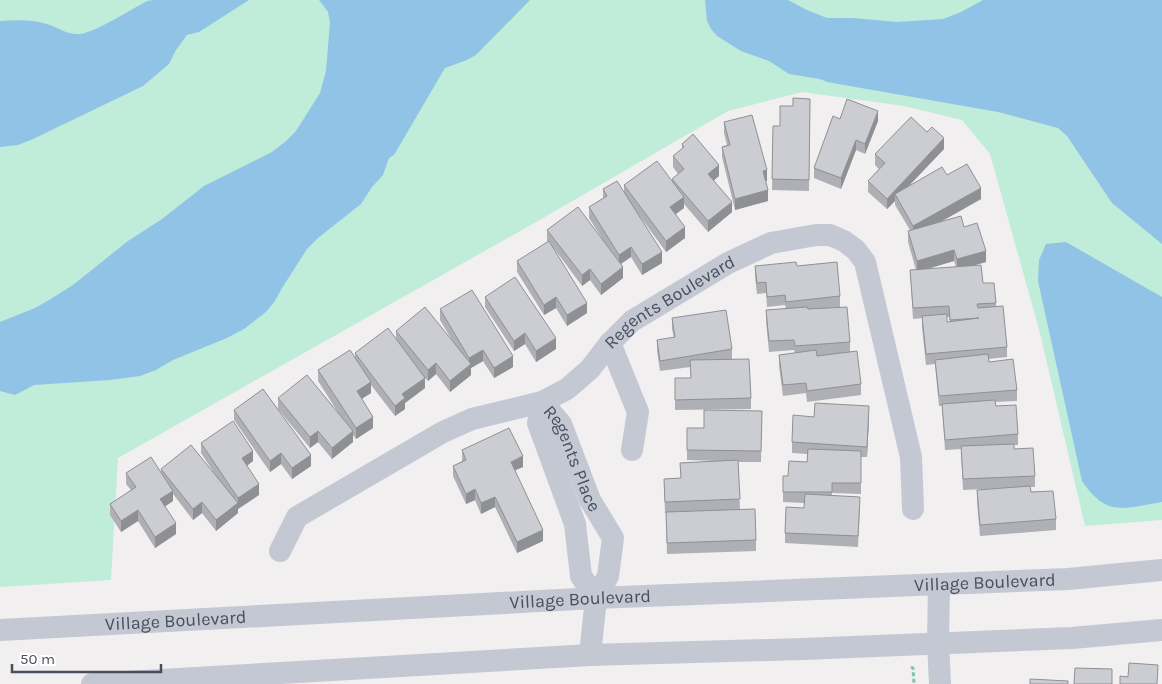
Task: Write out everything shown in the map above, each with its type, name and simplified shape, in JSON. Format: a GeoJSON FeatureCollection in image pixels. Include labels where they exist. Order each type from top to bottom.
{"type":"FeatureCollection","features":[{"type":"Feature","properties":{"kind":"street","name":"Regents Boulevard"},"geometry":{"type":"LineString","coordinates":[[280,551],[297,517],[443,432],[472,420],[542,402],[567,389],[579,380],[626,326],[645,312],[728,263],[756,249],[786,240],[816,235],[830,235],[844,241],[856,250],[865,262],[911,457],[913,509]]}},
{"type":"Feature","properties":{"kind":"street"},"geometry":{"type":"LineString","coordinates":[[610,343],[638,412],[632,450]]}},
{"type":"Feature","properties":{"kind":"street","name":"Regents Place"},"geometry":{"type":"LineString","coordinates":[[542,402],[538,422],[575,524],[581,576],[596,598]]}},
{"type":"Feature","properties":{"kind":"street","name":"Regents Place"},"geometry":{"type":"LineString","coordinates":[[542,402],[561,424],[590,500],[614,538],[608,576],[596,598],[590,655]]}},
{"type":"Feature","properties":{"kind":"street","name":"Village Boulevard"},"geometry":{"type":"LineString","coordinates":[[0,630],[596,598],[1068,579],[1162,570]]}},
{"type":"Feature","properties":{"kind":"street"},"geometry":{"type":"LineString","coordinates":[[939,584],[938,643],[940,684]]}},
{"type":"Feature","properties":{"kind":"street"},"geometry":{"type":"LineString","coordinates":[[92,684],[590,655],[803,649],[1072,638],[1162,630]]}},
{"type":"Feature","properties":{"kind":"green space"},"geometry":{"type":"Polygon","coordinates":[[[0,0],[1162,0],[1162,520],[1085,526],[1040,333],[990,154],[962,120],[904,106],[802,92],[728,111],[536,222],[118,458],[111,580],[0,587],[0,0]]]}},
{"type":"Feature","properties":{"kind":"water"},"geometry":{"type":"Polygon","coordinates":[[[249,0],[199,32],[187,35],[169,64],[143,86],[33,139],[18,145],[0,147],[0,21],[32,21],[50,25],[68,33],[80,34],[95,29],[147,1],[249,0]]]}},
{"type":"Feature","properties":{"kind":"water"},"geometry":{"type":"Polygon","coordinates":[[[319,0],[530,0],[476,55],[445,68],[394,155],[389,158],[383,175],[372,187],[361,204],[307,249],[275,301],[266,312],[244,329],[140,376],[34,385],[15,395],[0,391],[0,322],[35,308],[73,285],[128,241],[162,219],[204,186],[272,152],[296,131],[320,93],[326,71],[330,22],[328,12],[319,0]]]}},
{"type":"Feature","properties":{"kind":"water"},"geometry":{"type":"Polygon","coordinates":[[[705,0],[788,0],[827,18],[897,22],[943,19],[983,0],[1162,0],[1162,244],[1112,203],[1067,136],[1058,128],[998,112],[789,74],[769,61],[741,51],[717,36],[707,21],[705,0]]]}},
{"type":"Feature","properties":{"kind":"water"},"geometry":{"type":"Polygon","coordinates":[[[1066,242],[1162,297],[1162,502],[1117,508],[1100,501],[1082,481],[1038,281],[1039,260],[1046,244],[1066,242]]]}},
{"type":"Feature","properties":{"kind":"building"},"geometry":{"type":"Polygon","coordinates":[[[793,98],[810,99],[809,180],[772,179],[773,126],[780,126],[780,106],[793,106],[793,98]]]}},
{"type":"Feature","properties":{"kind":"building"},"geometry":{"type":"Polygon","coordinates":[[[847,99],[878,111],[865,144],[856,140],[841,178],[814,168],[833,116],[840,119],[847,99]]]}},
{"type":"Feature","properties":{"kind":"building"},"geometry":{"type":"Polygon","coordinates":[[[752,115],[767,170],[763,171],[768,190],[735,199],[722,147],[730,145],[724,122],[752,115]]]}},
{"type":"Feature","properties":{"kind":"building"},"geometry":{"type":"Polygon","coordinates":[[[911,117],[927,132],[932,127],[944,138],[887,199],[868,181],[885,163],[875,154],[911,117]]]}},
{"type":"Feature","properties":{"kind":"building"},"geometry":{"type":"Polygon","coordinates":[[[693,134],[719,165],[708,174],[732,202],[708,221],[672,179],[684,169],[673,156],[684,147],[682,144],[693,134]]]}},
{"type":"Feature","properties":{"kind":"building"},"geometry":{"type":"Polygon","coordinates":[[[657,161],[684,197],[670,207],[685,227],[666,241],[624,185],[657,161]]]}},
{"type":"Feature","properties":{"kind":"building"},"geometry":{"type":"Polygon","coordinates":[[[967,164],[981,188],[913,226],[895,194],[942,167],[947,175],[967,164]]]}},
{"type":"Feature","properties":{"kind":"building"},"geometry":{"type":"Polygon","coordinates":[[[617,181],[662,252],[642,264],[631,247],[619,255],[589,207],[607,196],[603,189],[617,181]]]}},
{"type":"Feature","properties":{"kind":"building"},"geometry":{"type":"Polygon","coordinates":[[[578,207],[623,267],[601,284],[590,269],[582,275],[547,230],[578,207]]]}},
{"type":"Feature","properties":{"kind":"building"},"geometry":{"type":"Polygon","coordinates":[[[961,216],[964,227],[977,223],[986,251],[957,259],[954,250],[917,261],[908,231],[961,216]]]}},
{"type":"Feature","properties":{"kind":"building"},"geometry":{"type":"Polygon","coordinates":[[[549,241],[587,303],[567,315],[556,297],[544,305],[517,261],[549,241]]]}},
{"type":"Feature","properties":{"kind":"building"},"geometry":{"type":"Polygon","coordinates":[[[796,262],[797,266],[837,262],[840,296],[786,302],[785,295],[767,297],[766,282],[757,283],[755,266],[796,262]]]}},
{"type":"Feature","properties":{"kind":"building"},"geometry":{"type":"Polygon","coordinates":[[[981,265],[983,283],[994,283],[996,303],[977,304],[978,308],[1003,306],[1007,347],[926,354],[922,316],[947,314],[947,322],[979,318],[950,320],[949,306],[913,308],[910,270],[981,265]]]}},
{"type":"Feature","properties":{"kind":"building"},"geometry":{"type":"Polygon","coordinates":[[[515,277],[556,338],[536,351],[525,333],[514,341],[485,297],[515,277]]]}},
{"type":"Feature","properties":{"kind":"building"},"geometry":{"type":"Polygon","coordinates":[[[472,290],[513,356],[494,368],[483,350],[469,358],[440,309],[472,290]]]}},
{"type":"Feature","properties":{"kind":"building"},"geometry":{"type":"Polygon","coordinates":[[[425,307],[471,364],[450,381],[436,363],[428,370],[396,331],[425,307]]]}},
{"type":"Feature","properties":{"kind":"building"},"geometry":{"type":"Polygon","coordinates":[[[807,307],[808,309],[847,307],[850,342],[795,346],[794,340],[769,341],[766,310],[807,307]]]}},
{"type":"Feature","properties":{"kind":"building"},"geometry":{"type":"Polygon","coordinates":[[[726,310],[732,349],[660,361],[657,340],[675,337],[672,318],[726,310]]]}},
{"type":"Feature","properties":{"kind":"building"},"geometry":{"type":"Polygon","coordinates":[[[388,328],[425,378],[402,394],[405,398],[395,406],[355,353],[388,328]]]}},
{"type":"Feature","properties":{"kind":"building"},"geometry":{"type":"Polygon","coordinates":[[[350,350],[371,382],[357,391],[373,417],[356,428],[318,370],[350,350]]]}},
{"type":"Feature","properties":{"kind":"building"},"geometry":{"type":"Polygon","coordinates":[[[816,350],[817,356],[857,351],[861,384],[807,391],[806,383],[783,385],[779,355],[816,350]]]}},
{"type":"Feature","properties":{"kind":"building"},"geometry":{"type":"Polygon","coordinates":[[[988,354],[989,362],[1013,359],[1017,390],[939,396],[935,360],[988,354]]]}},
{"type":"Feature","properties":{"kind":"building"},"geometry":{"type":"Polygon","coordinates":[[[749,359],[751,398],[675,400],[675,378],[691,378],[690,360],[749,359]]]}},
{"type":"Feature","properties":{"kind":"building"},"geometry":{"type":"Polygon","coordinates":[[[307,375],[353,431],[332,448],[318,431],[310,437],[278,398],[307,375]]]}},
{"type":"Feature","properties":{"kind":"building"},"geometry":{"type":"Polygon","coordinates":[[[263,389],[311,455],[292,468],[281,453],[270,461],[234,410],[263,389]]]}},
{"type":"Feature","properties":{"kind":"building"},"geometry":{"type":"Polygon","coordinates":[[[995,400],[996,406],[1016,405],[1018,434],[945,440],[942,404],[995,400]]]}},
{"type":"Feature","properties":{"kind":"building"},"geometry":{"type":"Polygon","coordinates":[[[815,403],[869,406],[867,447],[792,442],[793,415],[814,417],[815,403]]]}},
{"type":"Feature","properties":{"kind":"building"},"geometry":{"type":"Polygon","coordinates":[[[704,410],[762,411],[761,451],[687,450],[687,428],[704,428],[704,410]]]}},
{"type":"Feature","properties":{"kind":"building"},"geometry":{"type":"Polygon","coordinates":[[[233,421],[253,451],[242,458],[259,484],[238,498],[201,443],[233,421]]]}},
{"type":"Feature","properties":{"kind":"building"},"geometry":{"type":"Polygon","coordinates":[[[509,428],[523,456],[511,462],[543,530],[517,542],[495,497],[481,503],[475,489],[466,494],[453,466],[466,460],[462,450],[509,428]]]}},
{"type":"Feature","properties":{"kind":"building"},"geometry":{"type":"Polygon","coordinates":[[[1014,444],[1014,449],[1033,448],[1035,476],[963,479],[961,446],[1014,444]]]}},
{"type":"Feature","properties":{"kind":"building"},"geometry":{"type":"Polygon","coordinates":[[[191,445],[238,503],[216,520],[202,502],[193,509],[161,469],[191,445]]]}},
{"type":"Feature","properties":{"kind":"building"},"geometry":{"type":"Polygon","coordinates":[[[808,449],[861,451],[861,483],[832,483],[832,492],[783,492],[783,476],[788,476],[789,461],[807,462],[808,449]]]}},
{"type":"Feature","properties":{"kind":"building"},"geometry":{"type":"Polygon","coordinates":[[[151,457],[173,491],[160,499],[176,523],[155,537],[138,510],[121,521],[110,504],[136,487],[126,473],[151,457]]]}},
{"type":"Feature","properties":{"kind":"building"},"geometry":{"type":"Polygon","coordinates":[[[738,460],[740,499],[665,502],[664,479],[681,478],[680,463],[738,460]]]}},
{"type":"Feature","properties":{"kind":"building"},"geometry":{"type":"Polygon","coordinates":[[[1030,486],[1031,492],[1053,491],[1056,519],[980,525],[977,490],[1030,486]]]}},
{"type":"Feature","properties":{"kind":"building"},"geometry":{"type":"Polygon","coordinates":[[[805,494],[860,497],[858,536],[785,533],[786,507],[804,508],[805,494]]]}},
{"type":"Feature","properties":{"kind":"building"},"geometry":{"type":"Polygon","coordinates":[[[755,509],[756,540],[667,543],[666,512],[755,509]]]}},
{"type":"Feature","properties":{"kind":"building"},"geometry":{"type":"Polygon","coordinates":[[[1129,663],[1158,665],[1157,684],[1120,684],[1120,676],[1128,677],[1129,663]]]}},
{"type":"Feature","properties":{"kind":"building"},"geometry":{"type":"Polygon","coordinates":[[[1075,668],[1112,669],[1112,684],[1074,684],[1075,668]]]}},
{"type":"Feature","properties":{"kind":"building"},"geometry":{"type":"Polygon","coordinates":[[[1030,679],[1068,681],[1068,684],[1030,684],[1030,679]]]}}]}
